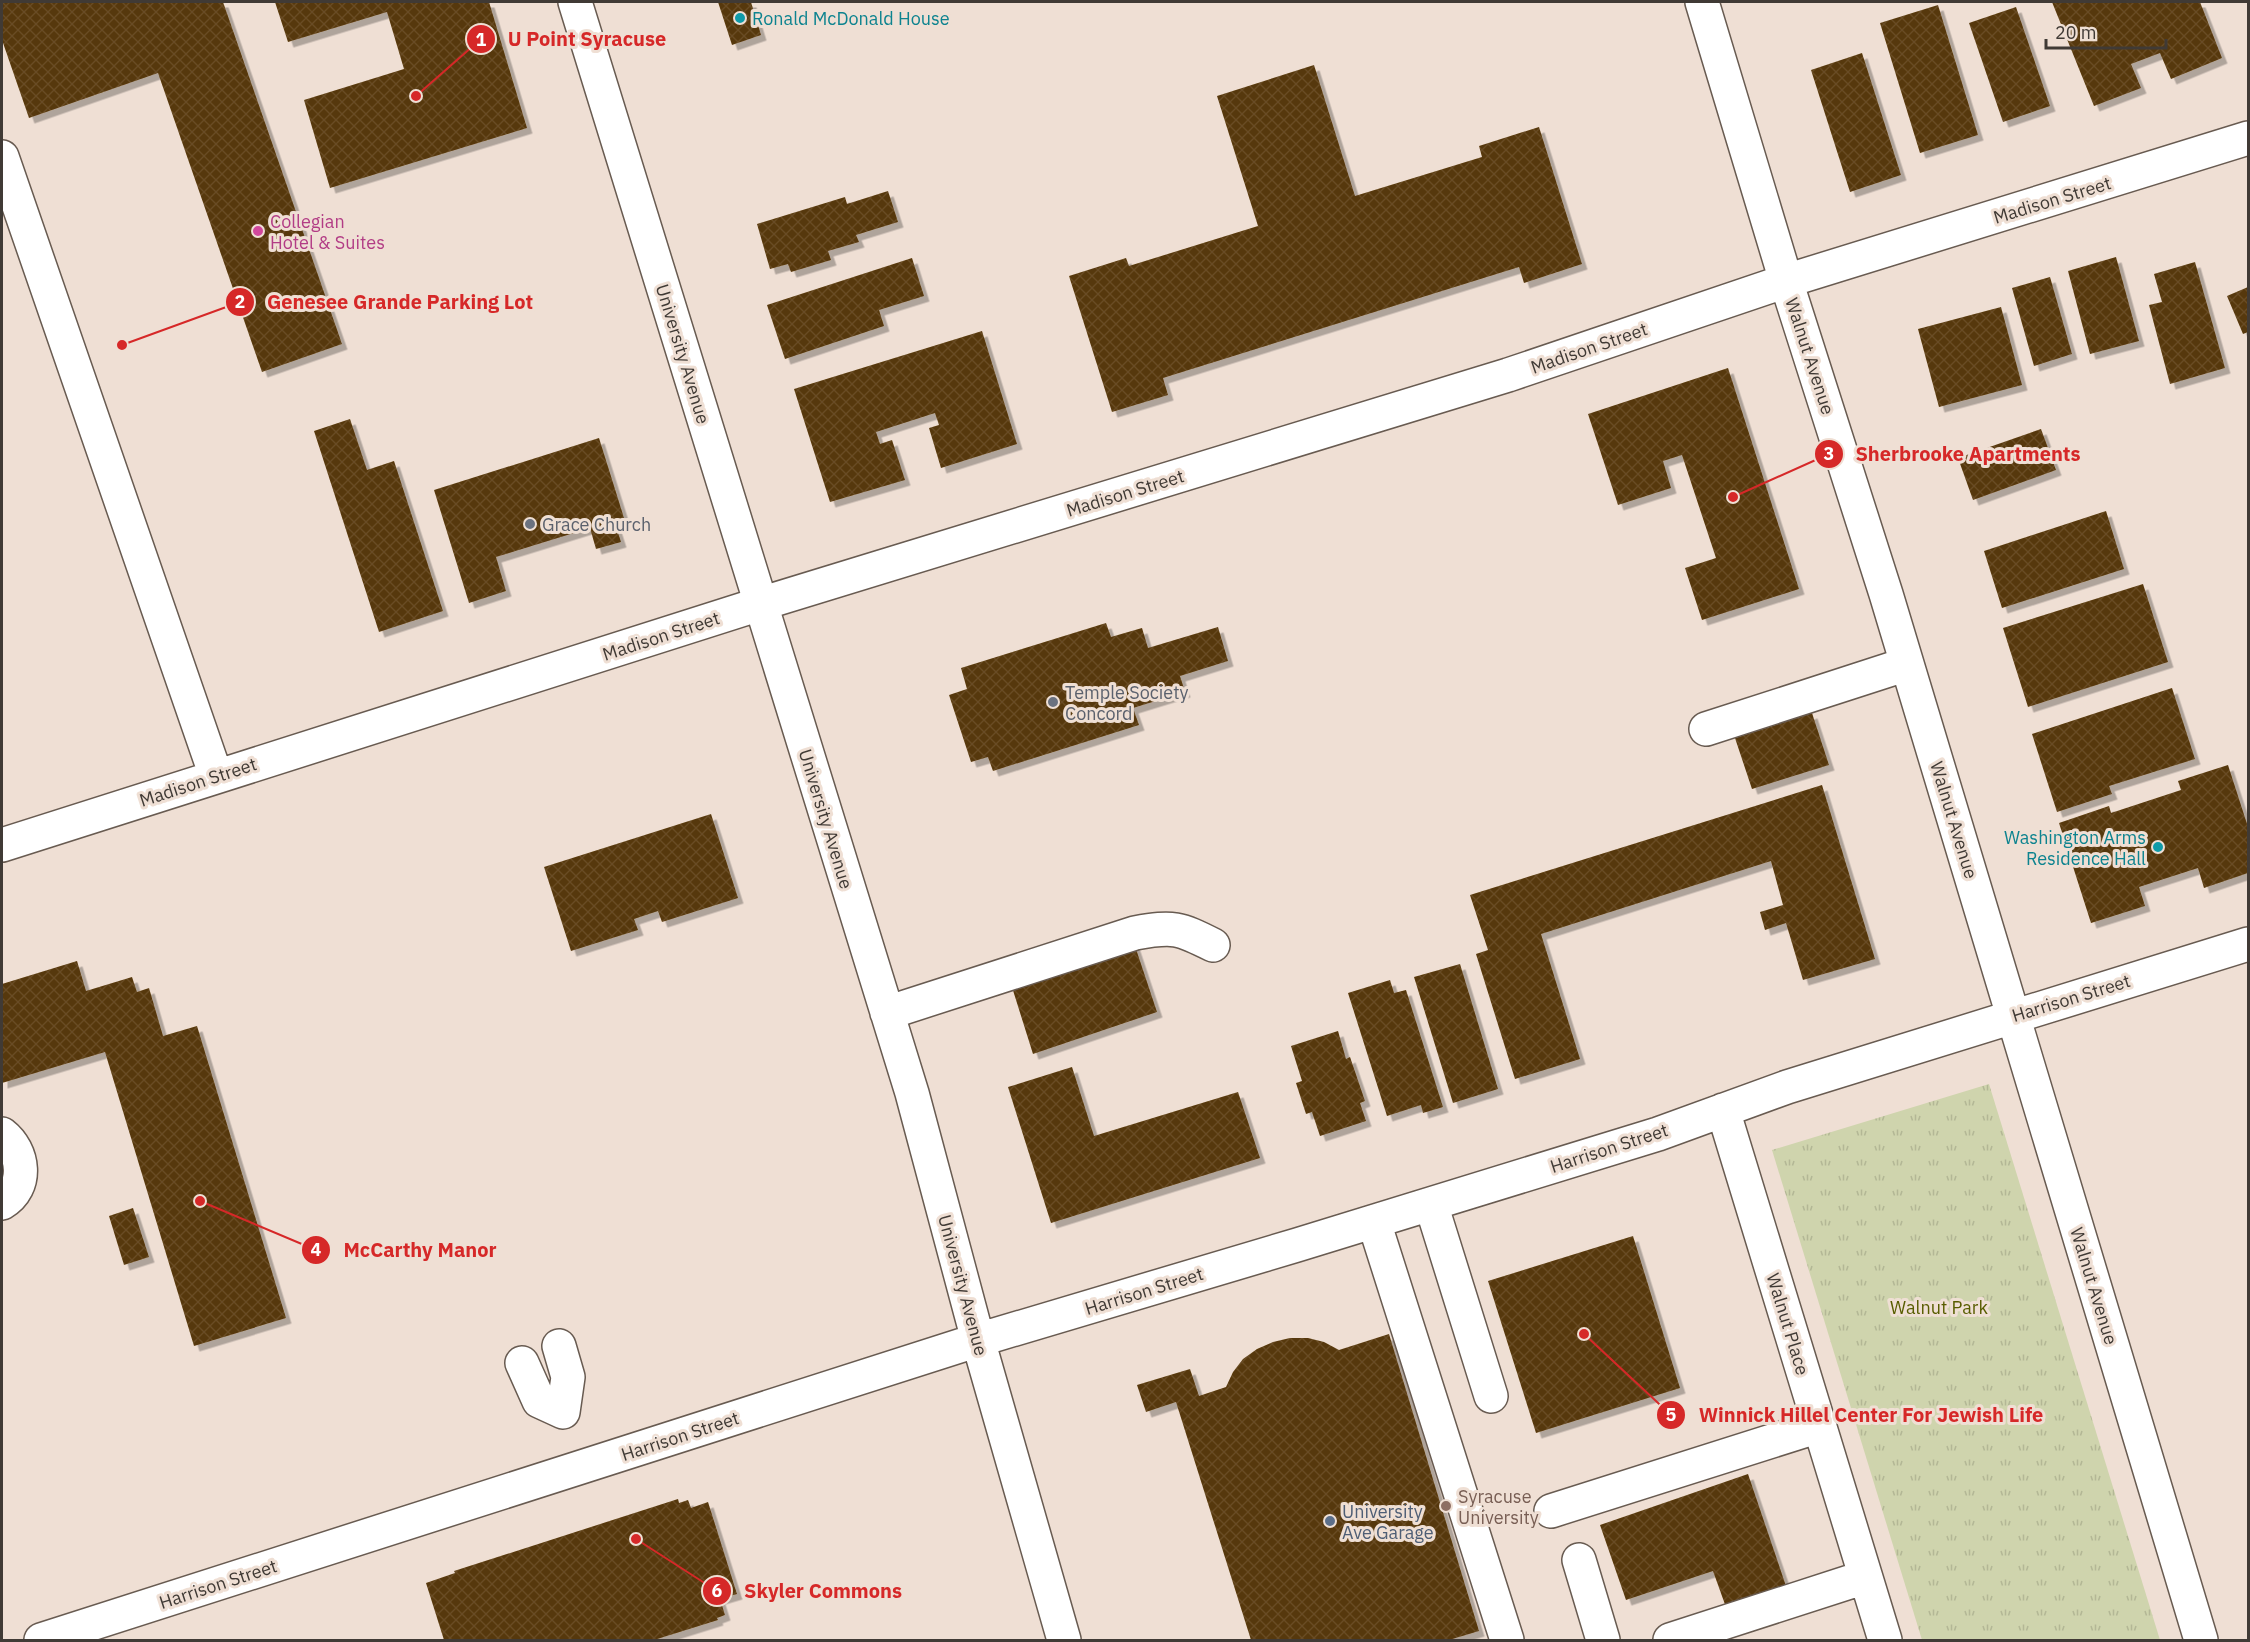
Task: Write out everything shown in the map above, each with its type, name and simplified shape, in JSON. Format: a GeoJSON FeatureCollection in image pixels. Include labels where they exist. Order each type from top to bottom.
{"type":"FeatureCollection","features":[{"type":"Feature","properties":{"kind":"street","name":"University Avenue"},"geometry":{"type":"LineString","coordinates":[[574,2],[912,1093],[978,1340],[1064,1641]]}},
{"type":"Feature","properties":{"kind":"street","name":"Walnut Avenue"},"geometry":{"type":"LineString","coordinates":[[1702,2],[1786,281],[1907,664],[2201,1641]]}},
{"type":"Feature","properties":{"kind":"street","name":"Madison Street"},"geometry":{"type":"LineString","coordinates":[[2,845],[760,604],[1508,375],[1786,281],[2248,138]]}},
{"type":"Feature","properties":{"kind":"street"},"geometry":{"type":"LineString","coordinates":[[2,157],[216,776]]}},
{"type":"Feature","properties":{"kind":"street"},"geometry":{"type":"LineString","coordinates":[[1706,729],[1907,664]]}},
{"type":"Feature","properties":{"kind":"street"},"geometry":{"type":"LineString","coordinates":[[887,1013],[1135,933],[1156,929],[1180,929],[1213,945]]}},
{"type":"Feature","properties":{"kind":"street","name":"Harrison Street"},"geometry":{"type":"LineString","coordinates":[[41,1641],[978,1340],[1374,1222],[1658,1134],[1787,1088],[2248,944]]}},
{"type":"Feature","properties":{"kind":"street","name":"Walnut Place"},"geometry":{"type":"LineString","coordinates":[[1723,1110],[1884,1641]]}},
{"type":"Feature","properties":{"kind":"street"},"geometry":{"type":"LineString","coordinates":[[2,1134],[11,1142],[19,1156],[21,1174],[17,1187],[2,1203]]}},
{"type":"Feature","properties":{"kind":"street"},"geometry":{"type":"LineString","coordinates":[[1431,1204],[1491,1396]]}},
{"type":"Feature","properties":{"kind":"street"},"geometry":{"type":"LineString","coordinates":[[1374,1222],[1507,1641]]}},
{"type":"Feature","properties":{"kind":"street"},"geometry":{"type":"LineString","coordinates":[[522,1363],[539,1401],[563,1412],[568,1377],[559,1346]]}},
{"type":"Feature","properties":{"kind":"street"},"geometry":{"type":"LineString","coordinates":[[1551,1511],[1819,1426]]}},
{"type":"Feature","properties":{"kind":"street"},"geometry":{"type":"LineString","coordinates":[[1579,1560],[1603,1641]]}},
{"type":"Feature","properties":{"kind":"street"},"geometry":{"type":"LineString","coordinates":[[1670,1641],[1865,1577]]}},
{"type":"Feature","properties":{"kind":"green space","name":"Walnut Park"},"geometry":{"type":"Polygon","coordinates":[[[1989,1084],[2160,1640],[1922,1640],[1772,1150],[1989,1084]]]}},
{"type":"Feature","properties":{"kind":"building","name":"Collegian Hotel & Suites"},"geometry":{"type":"Polygon","coordinates":[[[2,2],[223,2],[342,344],[262,372],[158,73],[29,118],[2,40],[2,2]]]}},
{"type":"Feature","properties":{"kind":"building"},"geometry":{"type":"Polygon","coordinates":[[[275,2],[489,2],[527,128],[330,188],[304,100],[404,69],[387,12],[288,42],[275,2]]]}},
{"type":"Feature","properties":{"kind":"building","name":"Ronald McDonald House"},"geometry":{"type":"Polygon","coordinates":[[[718,2],[751,2],[761,35],[732,45],[718,2]]]}},
{"type":"Feature","properties":{"kind":"building"},"geometry":{"type":"Polygon","coordinates":[[[2052,2],[2200,2],[2222,58],[2171,79],[2160,53],[2131,64],[2141,88],[2094,106],[2052,2]]]}},
{"type":"Feature","properties":{"kind":"building"},"geometry":{"type":"Polygon","coordinates":[[[1938,5],[1978,135],[1920,153],[1880,23],[1938,5]]]}},
{"type":"Feature","properties":{"kind":"building"},"geometry":{"type":"Polygon","coordinates":[[[2016,7],[2050,106],[2003,122],[1969,23],[2016,7]]]}},
{"type":"Feature","properties":{"kind":"building"},"geometry":{"type":"Polygon","coordinates":[[[1862,53],[1901,175],[1850,192],[1811,70],[1862,53]]]}},
{"type":"Feature","properties":{"kind":"building"},"geometry":{"type":"Polygon","coordinates":[[[1314,65],[1355,196],[1482,157],[1479,146],[1539,127],[1582,264],[1524,283],[1519,267],[1163,378],[1168,395],[1112,412],[1069,276],[1126,258],[1129,266],[1258,226],[1217,96],[1314,65]]]}},
{"type":"Feature","properties":{"kind":"building"},"geometry":{"type":"Polygon","coordinates":[[[888,191],[898,222],[856,235],[859,242],[828,251],[831,260],[791,272],[788,264],[770,269],[757,224],[845,197],[847,204],[888,191]]]}},
{"type":"Feature","properties":{"kind":"building"},"geometry":{"type":"Polygon","coordinates":[[[2116,257],[2139,341],[2090,354],[2068,271],[2116,257]]]}},
{"type":"Feature","properties":{"kind":"building"},"geometry":{"type":"Polygon","coordinates":[[[912,258],[924,296],[879,310],[884,326],[785,359],[767,305],[912,258]]]}},
{"type":"Feature","properties":{"kind":"building"},"geometry":{"type":"Polygon","coordinates":[[[2195,262],[2225,368],[2170,384],[2149,305],[2162,302],[2154,274],[2195,262]]]}},
{"type":"Feature","properties":{"kind":"building"},"geometry":{"type":"Polygon","coordinates":[[[2050,277],[2072,354],[2034,366],[2012,288],[2050,277]]]}},
{"type":"Feature","properties":{"kind":"building"},"geometry":{"type":"Polygon","coordinates":[[[2248,287],[2248,332],[2243,334],[2227,296],[2248,287]]]}},
{"type":"Feature","properties":{"kind":"building"},"geometry":{"type":"Polygon","coordinates":[[[2001,307],[2022,385],[1939,407],[1918,329],[2001,307]]]}},
{"type":"Feature","properties":{"kind":"building"},"geometry":{"type":"Polygon","coordinates":[[[982,331],[1017,444],[941,468],[929,428],[939,425],[935,413],[876,432],[880,444],[892,440],[905,480],[830,502],[794,389],[982,331]]]}},
{"type":"Feature","properties":{"kind":"building"},"geometry":{"type":"Polygon","coordinates":[[[1728,368],[1799,589],[1702,620],[1685,568],[1716,558],[1682,455],[1663,461],[1671,488],[1618,505],[1588,414],[1728,368]]]}},
{"type":"Feature","properties":{"kind":"building"},"geometry":{"type":"Polygon","coordinates":[[[350,419],[367,470],[394,461],[443,611],[379,632],[314,431],[350,419]]]}},
{"type":"Feature","properties":{"kind":"building"},"geometry":{"type":"Polygon","coordinates":[[[2041,429],[2056,470],[1973,500],[1958,458],[2041,429]]]}},
{"type":"Feature","properties":{"kind":"building","name":"Grace Church"},"geometry":{"type":"Polygon","coordinates":[[[599,438],[624,518],[614,520],[621,542],[596,549],[590,528],[496,557],[506,591],[469,603],[434,490],[599,438]]]}},
{"type":"Feature","properties":{"kind":"building"},"geometry":{"type":"Polygon","coordinates":[[[2106,511],[2124,569],[2002,608],[1984,551],[2106,511]]]}},
{"type":"Feature","properties":{"kind":"building"},"geometry":{"type":"Polygon","coordinates":[[[2143,584],[2168,662],[2028,707],[2003,628],[2143,584]]]}},
{"type":"Feature","properties":{"kind":"building","name":"Temple Society Concord"},"geometry":{"type":"Polygon","coordinates":[[[1106,623],[1111,637],[1142,628],[1148,648],[1218,627],[1228,661],[1180,676],[1185,692],[1133,708],[1139,725],[993,771],[988,757],[971,762],[949,695],[967,689],[961,668],[1106,623]]]}},
{"type":"Feature","properties":{"kind":"building"},"geometry":{"type":"Polygon","coordinates":[[[2172,688],[2195,759],[2109,786],[2112,794],[2057,812],[2032,734],[2172,688]]]}},
{"type":"Feature","properties":{"kind":"building"},"geometry":{"type":"Polygon","coordinates":[[[1812,713],[1829,765],[1752,789],[1735,738],[1812,713]]]}},
{"type":"Feature","properties":{"kind":"building","name":"Washington Arms Residence Hall"},"geometry":{"type":"Polygon","coordinates":[[[2228,765],[2248,827],[2248,873],[2204,888],[2198,868],[2139,887],[2145,906],[2091,923],[2059,823],[2109,806],[2111,813],[2181,790],[2178,781],[2228,765]]]}},
{"type":"Feature","properties":{"kind":"building"},"geometry":{"type":"Polygon","coordinates":[[[1822,785],[1875,959],[1803,980],[1786,923],[1765,930],[1760,912],[1783,905],[1771,861],[1541,934],[1580,1059],[1515,1079],[1476,954],[1488,950],[1470,895],[1822,785]]]}},
{"type":"Feature","properties":{"kind":"building"},"geometry":{"type":"Polygon","coordinates":[[[711,814],[738,898],[662,922],[658,911],[634,919],[638,930],[571,951],[544,867],[711,814]]]}},
{"type":"Feature","properties":{"kind":"building"},"geometry":{"type":"Polygon","coordinates":[[[1134,943],[1157,1012],[1033,1054],[1011,984],[1134,943]]]}},
{"type":"Feature","properties":{"kind":"building"},"geometry":{"type":"Polygon","coordinates":[[[77,961],[86,991],[132,977],[137,992],[149,988],[163,1036],[197,1026],[286,1318],[194,1346],[105,1052],[2,1083],[2,984],[77,961]]]}},
{"type":"Feature","properties":{"kind":"building"},"geometry":{"type":"Polygon","coordinates":[[[1460,964],[1498,1089],[1453,1103],[1414,977],[1460,964]]]}},
{"type":"Feature","properties":{"kind":"building"},"geometry":{"type":"Polygon","coordinates":[[[1390,980],[1394,993],[1406,990],[1443,1107],[1423,1113],[1421,1105],[1387,1116],[1348,993],[1390,980]]]}},
{"type":"Feature","properties":{"kind":"building"},"geometry":{"type":"Polygon","coordinates":[[[1338,1031],[1346,1059],[1350,1057],[1365,1101],[1360,1103],[1366,1121],[1320,1136],[1312,1112],[1306,1114],[1296,1083],[1302,1081],[1291,1046],[1338,1031]]]}},
{"type":"Feature","properties":{"kind":"building"},"geometry":{"type":"Polygon","coordinates":[[[1072,1067],[1094,1136],[1238,1092],[1260,1158],[1051,1223],[1008,1087],[1072,1067]]]}},
{"type":"Feature","properties":{"kind":"building"},"geometry":{"type":"Polygon","coordinates":[[[133,1208],[149,1257],[124,1265],[109,1216],[133,1208]]]}},
{"type":"Feature","properties":{"kind":"building"},"geometry":{"type":"Polygon","coordinates":[[[1633,1236],[1680,1388],[1536,1433],[1488,1281],[1633,1236]]]}},
{"type":"Feature","properties":{"kind":"building","name":"University Ave Garage"},"geometry":{"type":"Polygon","coordinates":[[[1389,1334],[1479,1631],[1449,1640],[1251,1640],[1176,1402],[1146,1412],[1137,1385],[1190,1369],[1199,1396],[1226,1387],[1233,1372],[1243,1359],[1273,1342],[1290,1338],[1308,1338],[1324,1342],[1339,1350],[1389,1334]]]}},
{"type":"Feature","properties":{"kind":"building"},"geometry":{"type":"Polygon","coordinates":[[[1748,1474],[1787,1589],[1727,1610],[1713,1571],[1626,1600],[1600,1525],[1748,1474]]]}},
{"type":"Feature","properties":{"kind":"building"},"geometry":{"type":"Polygon","coordinates":[[[678,1499],[679,1503],[688,1500],[691,1508],[708,1502],[737,1594],[720,1599],[725,1615],[717,1618],[718,1620],[654,1640],[444,1640],[426,1583],[455,1573],[454,1571],[678,1499]]]}},
{"type":"Feature","properties":{"kind":"place","name":"Ronald McDonald House"},"geometry":{"type":"Point","coordinates":[740,18]}},
{"type":"Feature","properties":{"kind":"place","name":"U Point Syracuse"},"geometry":{"type":"Point","coordinates":[416,96]}},
{"type":"Feature","properties":{"kind":"place","name":"Collegian Hotel & Suites"},"geometry":{"type":"Point","coordinates":[258,231]}},
{"type":"Feature","properties":{"kind":"place","name":"Genesee Grande Parking Lot"},"geometry":{"type":"Point","coordinates":[122,345]}},
{"type":"Feature","properties":{"kind":"place","name":"Sherbrooke Apartments"},"geometry":{"type":"Point","coordinates":[1733,497]}},
{"type":"Feature","properties":{"kind":"place","name":"Grace Church"},"geometry":{"type":"Point","coordinates":[530,524]}},
{"type":"Feature","properties":{"kind":"place","name":"Temple Society Concord"},"geometry":{"type":"Point","coordinates":[1053,702]}},
{"type":"Feature","properties":{"kind":"place","name":"Washington Arms Residence Hall"},"geometry":{"type":"Point","coordinates":[2158,847]}},
{"type":"Feature","properties":{"kind":"place","name":"McCarthy Manor"},"geometry":{"type":"Point","coordinates":[200,1201]}},
{"type":"Feature","properties":{"kind":"place","name":"Winnick Hillel Center For Jewish Life"},"geometry":{"type":"Point","coordinates":[1584,1334]}},
{"type":"Feature","properties":{"kind":"place","name":"Syracuse University"},"geometry":{"type":"Point","coordinates":[1446,1506]}},
{"type":"Feature","properties":{"kind":"place","name":"University Ave Garage"},"geometry":{"type":"Point","coordinates":[1330,1521]}},
{"type":"Feature","properties":{"kind":"place","name":"Skyler Commons"},"geometry":{"type":"Point","coordinates":[636,1539]}}]}
